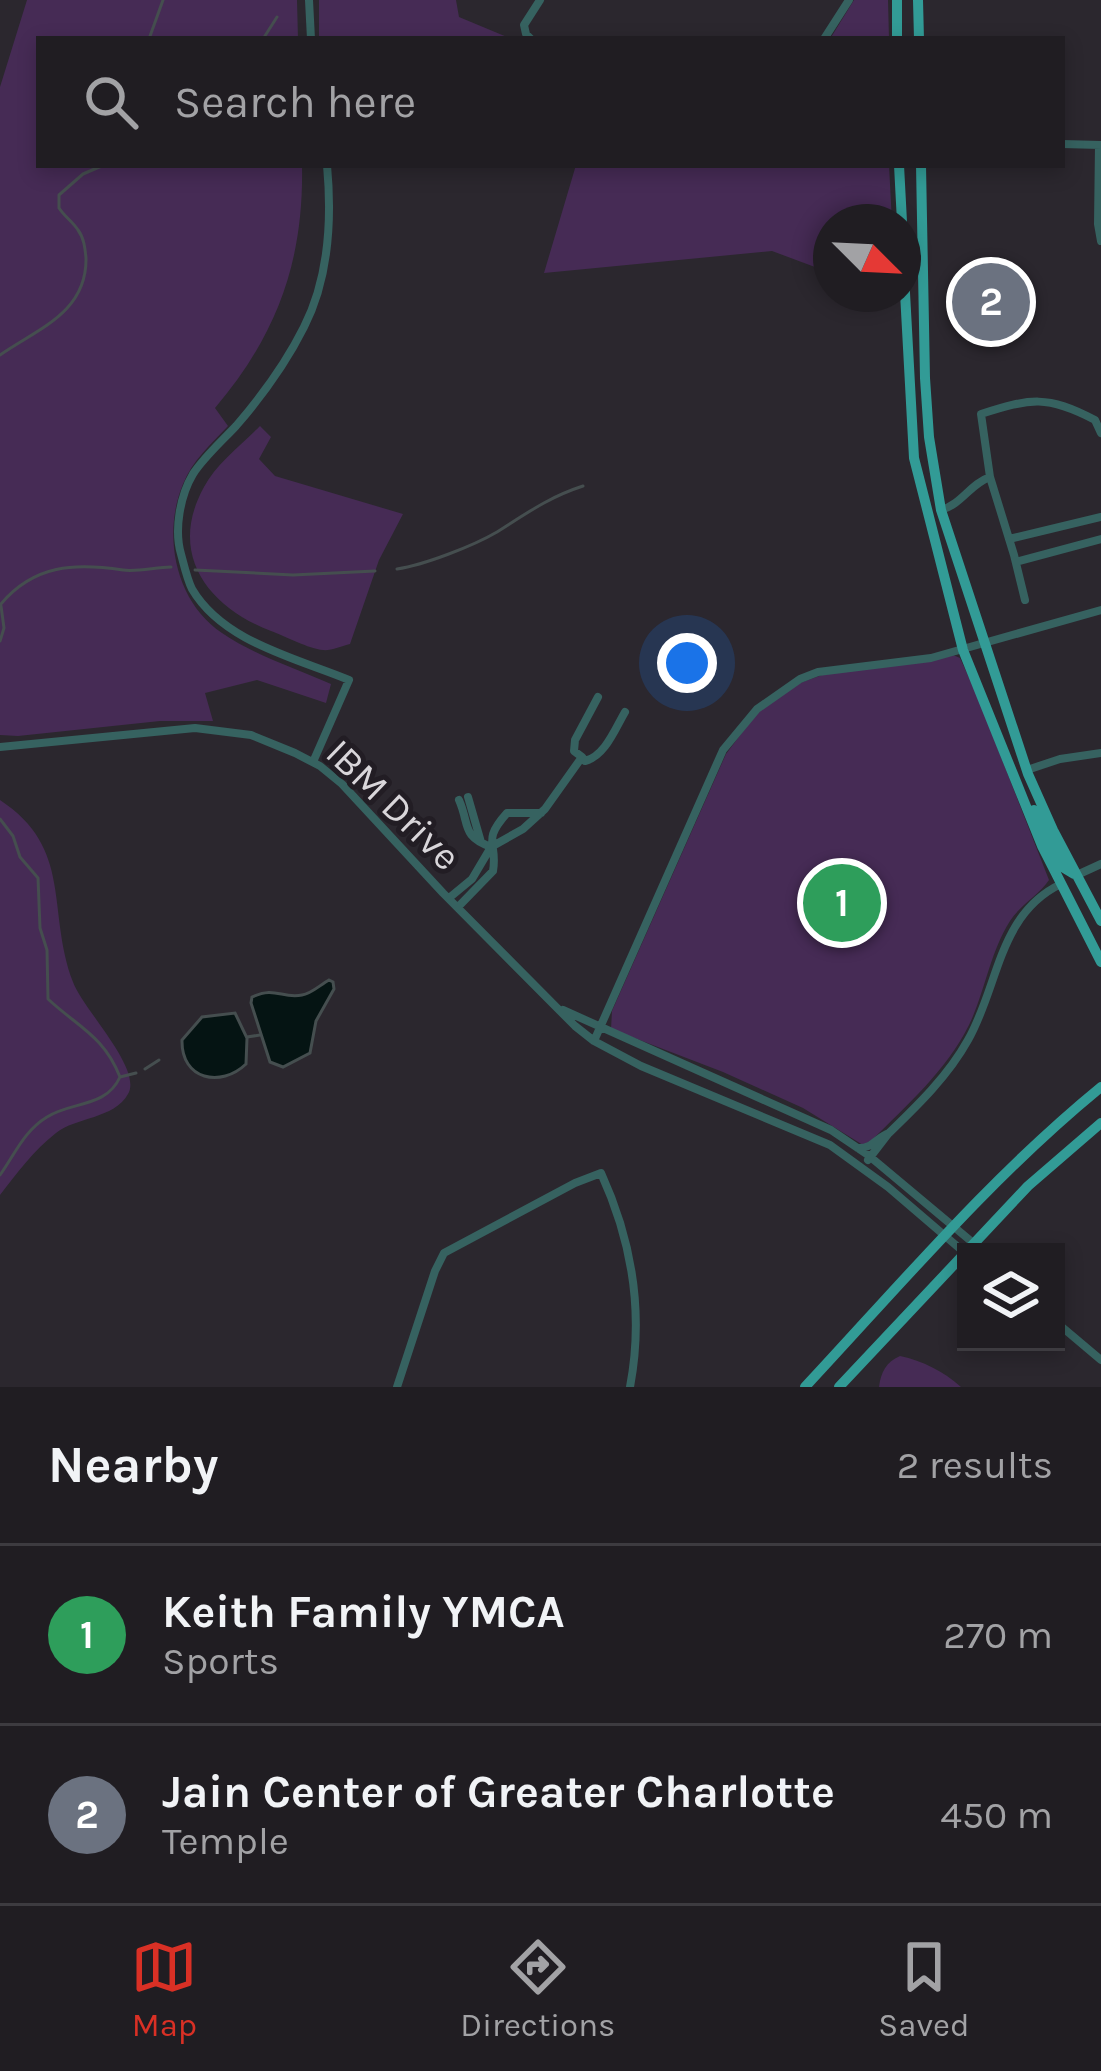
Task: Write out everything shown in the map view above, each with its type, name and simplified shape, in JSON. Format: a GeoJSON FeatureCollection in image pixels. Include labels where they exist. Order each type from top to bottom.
{"type":"FeatureCollection","features":[{"type":"Feature","properties":{"kind":"main road"},"geometry":{"type":"LineString","coordinates":[[897,0],[897,36]]}},
{"type":"Feature","properties":{"kind":"main road"},"geometry":{"type":"LineString","coordinates":[[919,0],[919,36]]}},
{"type":"Feature","properties":{"kind":"main road"},"geometry":{"type":"LineString","coordinates":[[899,168],[901,204]]}},
{"type":"Feature","properties":{"kind":"main road"},"geometry":{"type":"LineString","coordinates":[[921,168],[925,378],[941,510],[1027,770],[1101,920]]}},
{"type":"Feature","properties":{"kind":"main road"},"geometry":{"type":"LineString","coordinates":[[906,312],[914,458],[963,650],[1016,784],[1101,962]]}},
{"type":"Feature","properties":{"kind":"main road"},"geometry":{"type":"LineString","coordinates":[[1016,784],[1025,789],[1064,868],[1076,875]]}},
{"type":"Feature","properties":{"kind":"main road"},"geometry":{"type":"LineString","coordinates":[[805,1387],[1030,1149],[1101,1088]]}},
{"type":"Feature","properties":{"kind":"main road"},"geometry":{"type":"LineString","coordinates":[[978,1243],[1052,1164],[1101,1123]]}},
{"type":"Feature","properties":{"kind":"main road"},"geometry":{"type":"LineString","coordinates":[[839,1387],[957,1264]]}},
{"type":"Feature","properties":{"kind":"street"},"geometry":{"type":"LineString","coordinates":[[309,0],[310,36]]}},
{"type":"Feature","properties":{"kind":"street"},"geometry":{"type":"LineString","coordinates":[[528,36],[524,25],[540,0]]}},
{"type":"Feature","properties":{"kind":"street"},"geometry":{"type":"LineString","coordinates":[[826,36],[849,0]]}},
{"type":"Feature","properties":{"kind":"street"},"geometry":{"type":"LineString","coordinates":[[1065,144],[1100,145],[1101,241]]}},
{"type":"Feature","properties":{"kind":"street"},"geometry":{"type":"LineString","coordinates":[[313,762],[349,680],[244,637],[219,621],[191,588],[178,544],[181,504],[193,475],[261,396],[307,320],[327,242],[327,168]]}},
{"type":"Feature","properties":{"kind":"street"},"geometry":{"type":"LineString","coordinates":[[1024,601],[990,477],[981,414],[1046,400],[1095,420],[1101,433]]}},
{"type":"Feature","properties":{"kind":"street"},"geometry":{"type":"LineString","coordinates":[[941,510],[990,477]]}},
{"type":"Feature","properties":{"kind":"street"},"geometry":{"type":"LineString","coordinates":[[1009,539],[1101,517]]}},
{"type":"Feature","properties":{"kind":"street"},"geometry":{"type":"LineString","coordinates":[[1016,562],[1101,539]]}},
{"type":"Feature","properties":{"kind":"street"},"geometry":{"type":"LineString","coordinates":[[594,1040],[723,751],[757,710],[818,672],[931,658],[1101,610]]}},
{"type":"Feature","properties":{"kind":"street"},"geometry":{"type":"LineString","coordinates":[[598,697],[575,740],[574,751],[585,761],[598,755],[625,712]]}},
{"type":"Feature","properties":{"kind":"street","name":"IBM Drive"},"geometry":{"type":"LineString","coordinates":[[0,747],[206,728],[251,735],[313,762],[347,790],[575,1026],[641,1066],[830,1145],[949,1231]]}},
{"type":"Feature","properties":{"kind":"street"},"geometry":{"type":"LineString","coordinates":[[1027,770],[1101,753]]}},
{"type":"Feature","properties":{"kind":"street"},"geometry":{"type":"LineString","coordinates":[[486,846],[523,829],[542,813],[582,757]]}},
{"type":"Feature","properties":{"kind":"street"},"geometry":{"type":"LineString","coordinates":[[458,907],[493,871],[494,862],[486,846],[470,836],[464,799]]}},
{"type":"Feature","properties":{"kind":"street"},"geometry":{"type":"LineString","coordinates":[[449,898],[472,878],[506,813],[542,813]]}},
{"type":"Feature","properties":{"kind":"street"},"geometry":{"type":"LineString","coordinates":[[1076,875],[1101,864]]}},
{"type":"Feature","properties":{"kind":"street"},"geometry":{"type":"LineString","coordinates":[[862,1167],[961,1054],[1021,914],[1061,884]]}},
{"type":"Feature","properties":{"kind":"street","name":"IBM Drive"},"geometry":{"type":"LineString","coordinates":[[562,1010],[815,1121],[871,1157],[962,1243]]}},
{"type":"Feature","properties":{"kind":"street"},"geometry":{"type":"LineString","coordinates":[[858,1148],[865,1149],[889,1133]]}},
{"type":"Feature","properties":{"kind":"street"},"geometry":{"type":"LineString","coordinates":[[398,1387],[434,1271],[444,1253],[601,1173],[622,1227],[633,1277],[637,1326],[630,1387]]}},
{"type":"Feature","properties":{"kind":"street"},"geometry":{"type":"LineString","coordinates":[[1065,1330],[1101,1360]]}},
{"type":"Feature","properties":{"kind":"shaded area"},"geometry":{"type":"Polygon","coordinates":[[[27,0],[297,0],[298,36],[36,36],[36,168],[302,168],[298,233],[282,295],[255,353],[215,408],[228,426],[197,460],[183,484],[174,545],[183,585],[206,620],[247,648],[331,684],[326,703],[257,680],[205,693],[213,721],[0,735],[0,87],[27,0]]]}},
{"type":"Feature","properties":{"kind":"shaded area"},"geometry":{"type":"Polygon","coordinates":[[[319,0],[456,0],[459,17],[505,36],[319,36],[319,0]]]}},
{"type":"Feature","properties":{"kind":"shaded area"},"geometry":{"type":"Polygon","coordinates":[[[854,0],[888,0],[889,36],[832,36],[854,0]]]}},
{"type":"Feature","properties":{"kind":"shaded area"},"geometry":{"type":"Polygon","coordinates":[[[575,168],[889,168],[891,204],[813,204],[813,266],[772,251],[544,273],[575,168]]]}},
{"type":"Feature","properties":{"kind":"shaded area"},"geometry":{"type":"Polygon","coordinates":[[[260,426],[271,437],[259,459],[275,476],[403,514],[379,560],[350,644],[317,649],[249,621],[212,593],[192,556],[194,511],[204,487],[260,426]]]}},
{"type":"Feature","properties":{"kind":"shaded area"},"geometry":{"type":"Polygon","coordinates":[[[953,655],[960,658],[976,693],[1049,880],[1010,921],[969,1025],[925,1087],[863,1145],[803,1108],[611,1029],[612,1011],[726,754],[759,710],[800,683],[822,675],[953,655]]]}},
{"type":"Feature","properties":{"kind":"shaded area"},"geometry":{"type":"Polygon","coordinates":[[[0,800],[39,839],[54,882],[73,982],[120,1054],[130,1083],[128,1094],[114,1108],[64,1128],[48,1140],[0,1195],[0,800]]]}},
{"type":"Feature","properties":{"kind":"shaded area"},"geometry":{"type":"Polygon","coordinates":[[[329,980],[334,989],[316,1021],[310,1053],[283,1067],[270,1062],[252,997],[305,994],[329,980]]]}},
{"type":"Feature","properties":{"kind":"shaded area"},"geometry":{"type":"Polygon","coordinates":[[[235,1013],[247,1038],[246,1064],[214,1078],[195,1072],[183,1054],[182,1040],[202,1017],[235,1013]]]}},
{"type":"Feature","properties":{"kind":"shaded area"},"geometry":{"type":"Polygon","coordinates":[[[900,1356],[932,1367],[961,1387],[879,1387],[885,1368],[900,1356]]]}},
{"type":"Feature","properties":{"kind":"waterway"},"geometry":{"type":"LineString","coordinates":[[150,36],[163,0]]}},
{"type":"Feature","properties":{"kind":"waterway"},"geometry":{"type":"LineString","coordinates":[[265,36],[277,17]]}},
{"type":"Feature","properties":{"kind":"waterway"},"geometry":{"type":"LineString","coordinates":[[0,355],[57,317],[78,293],[85,247],[82,236],[59,208],[59,195],[97,168]]}},
{"type":"Feature","properties":{"kind":"waterway"},"geometry":{"type":"LineString","coordinates":[[397,569],[475,543],[583,486]]}},
{"type":"Feature","properties":{"kind":"waterway"},"geometry":{"type":"LineString","coordinates":[[0,605],[27,581],[56,570],[171,567]]}},
{"type":"Feature","properties":{"kind":"waterway"},"geometry":{"type":"LineString","coordinates":[[195,570],[293,575],[375,571]]}},
{"type":"Feature","properties":{"kind":"waterway"},"geometry":{"type":"LineString","coordinates":[[0,641],[4,628],[1,606]]}},
{"type":"Feature","properties":{"kind":"waterway"},"geometry":{"type":"LineString","coordinates":[[0,819],[20,857],[38,878],[48,999],[98,1042],[120,1077]]}},
{"type":"Feature","properties":{"kind":"waterway"},"geometry":{"type":"LineString","coordinates":[[247,1037],[260,1035]]}},
{"type":"Feature","properties":{"kind":"waterway"},"geometry":{"type":"LineString","coordinates":[[145,1069],[159,1060]]}},
{"type":"Feature","properties":{"kind":"waterway"},"geometry":{"type":"LineString","coordinates":[[0,1175],[39,1123],[97,1099],[120,1077],[136,1073]]}},
{"type":"Feature","properties":{"kind":"place","name":"Jain Center of Greater Charlotte"},"geometry":{"type":"Point","coordinates":[991,302]}},
{"type":"Feature","properties":{"kind":"place","name":"Keith Family YMCA"},"geometry":{"type":"Point","coordinates":[842,903]}}]}
